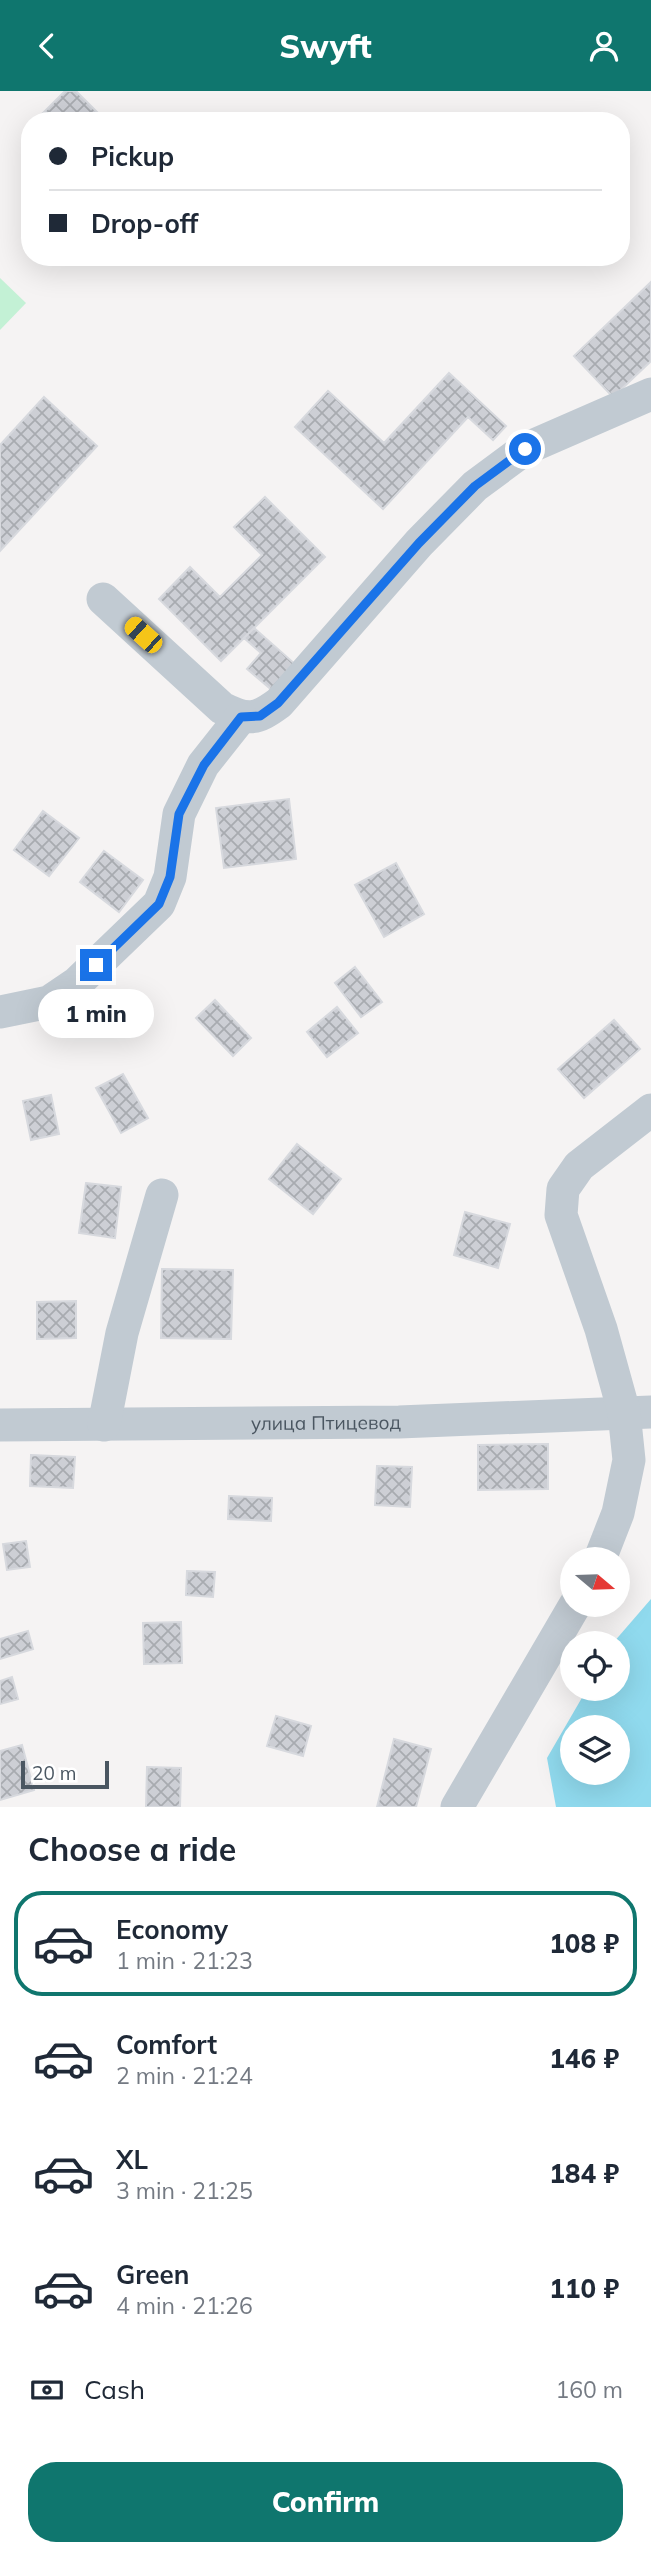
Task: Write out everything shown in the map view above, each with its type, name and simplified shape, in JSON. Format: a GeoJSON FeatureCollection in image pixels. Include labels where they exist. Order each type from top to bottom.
{"type":"FeatureCollection","features":[{"type":"Feature","properties":{"kind":"street"},"geometry":{"type":"LineString","coordinates":[[103,599],[222,708],[241,717],[260,716],[278,703],[419,543],[475,486],[525,449],[651,394]]}},
{"type":"Feature","properties":{"kind":"street"},"geometry":{"type":"LineString","coordinates":[[0,1012],[49,1002],[77,983],[159,904],[170,877],[179,814],[204,765],[241,717]]}},
{"type":"Feature","properties":{"kind":"street"},"geometry":{"type":"LineString","coordinates":[[605,1547],[618,1513],[638,1412],[601,1329],[561,1215],[563,1189],[579,1166],[651,1110]]}},
{"type":"Feature","properties":{"kind":"street"},"geometry":{"type":"LineString","coordinates":[[104,1425],[122,1333],[162,1195]]}},
{"type":"Feature","properties":{"kind":"street","name":"улица Птицевод"},"geometry":{"type":"LineString","coordinates":[[0,1425],[400,1422],[638,1412]]}},
{"type":"Feature","properties":{"kind":"street"},"geometry":{"type":"LineString","coordinates":[[457,1807],[568,1617]]}},
{"type":"Feature","properties":{"kind":"green space"},"geometry":{"type":"Polygon","coordinates":[[[0,278],[26,303],[0,330],[0,278]]]}},
{"type":"Feature","properties":{"kind":"water"},"geometry":{"type":"Polygon","coordinates":[[[651,1599],[651,1807],[556,1807],[547,1758],[560,1736],[560,1785],[630,1785],[630,1715],[572,1715],[580,1701],[630,1701],[630,1631],[623,1631],[651,1599]]]}},
{"type":"Feature","properties":{"kind":"building"},"geometry":{"type":"Polygon","coordinates":[[[65,91],[76,91],[97,112],[44,112],[65,91]]]}},
{"type":"Feature","properties":{"kind":"building"},"geometry":{"type":"Polygon","coordinates":[[[651,282],[651,361],[613,397],[574,356],[651,282]]]}},
{"type":"Feature","properties":{"kind":"building"},"geometry":{"type":"Polygon","coordinates":[[[449,373],[506,426],[493,440],[468,417],[383,509],[295,427],[328,391],[384,443],[449,373]]]}},
{"type":"Feature","properties":{"kind":"building"},"geometry":{"type":"Polygon","coordinates":[[[44,397],[97,446],[0,551],[0,445],[44,397]]]}},
{"type":"Feature","properties":{"kind":"building"},"geometry":{"type":"Polygon","coordinates":[[[265,497],[325,557],[221,661],[159,599],[190,567],[220,597],[262,555],[234,527],[265,497]]]}},
{"type":"Feature","properties":{"kind":"building"},"geometry":{"type":"Polygon","coordinates":[[[254,628],[296,665],[273,691],[247,669],[261,653],[244,638],[254,628]]]}},
{"type":"Feature","properties":{"kind":"building"},"geometry":{"type":"Polygon","coordinates":[[[289,799],[296,859],[224,868],[216,808],[289,799]]]}},
{"type":"Feature","properties":{"kind":"building"},"geometry":{"type":"Polygon","coordinates":[[[43,811],[79,838],[49,876],[14,850],[43,811]]]}},
{"type":"Feature","properties":{"kind":"building"},"geometry":{"type":"Polygon","coordinates":[[[104,851],[143,880],[119,912],[80,882],[104,851]]]}},
{"type":"Feature","properties":{"kind":"building"},"geometry":{"type":"Polygon","coordinates":[[[396,863],[424,914],[384,937],[355,885],[396,863]]]}},
{"type":"Feature","properties":{"kind":"building"},"geometry":{"type":"Polygon","coordinates":[[[355,967],[382,1002],[361,1017],[335,983],[355,967]]]}},
{"type":"Feature","properties":{"kind":"building"},"geometry":{"type":"Polygon","coordinates":[[[215,1000],[251,1038],[233,1056],[196,1018],[215,1000]]]}},
{"type":"Feature","properties":{"kind":"building"},"geometry":{"type":"Polygon","coordinates":[[[337,1007],[358,1033],[327,1057],[307,1032],[337,1007]]]}},
{"type":"Feature","properties":{"kind":"building"},"geometry":{"type":"Polygon","coordinates":[[[614,1020],[640,1049],[584,1098],[558,1069],[614,1020]]]}},
{"type":"Feature","properties":{"kind":"building"},"geometry":{"type":"Polygon","coordinates":[[[123,1074],[148,1118],[121,1133],[96,1088],[123,1074]]]}},
{"type":"Feature","properties":{"kind":"building"},"geometry":{"type":"Polygon","coordinates":[[[51,1095],[59,1134],[31,1140],[23,1101],[51,1095]]]}},
{"type":"Feature","properties":{"kind":"building"},"geometry":{"type":"Polygon","coordinates":[[[297,1144],[341,1179],[313,1214],[269,1179],[297,1144]]]}},
{"type":"Feature","properties":{"kind":"building"},"geometry":{"type":"Polygon","coordinates":[[[86,1183],[121,1187],[115,1238],[79,1233],[86,1183]]]}},
{"type":"Feature","properties":{"kind":"building"},"geometry":{"type":"Polygon","coordinates":[[[465,1212],[510,1224],[498,1268],[454,1255],[465,1212]]]}},
{"type":"Feature","properties":{"kind":"building"},"geometry":{"type":"Polygon","coordinates":[[[162,1269],[233,1270],[231,1339],[161,1338],[162,1269]]]}},
{"type":"Feature","properties":{"kind":"building"},"geometry":{"type":"Polygon","coordinates":[[[76,1301],[76,1338],[37,1339],[37,1302],[76,1301]]]}},
{"type":"Feature","properties":{"kind":"building"},"geometry":{"type":"Polygon","coordinates":[[[548,1444],[548,1489],[478,1490],[478,1445],[548,1444]]]}},
{"type":"Feature","properties":{"kind":"building"},"geometry":{"type":"Polygon","coordinates":[[[31,1455],[75,1457],[73,1488],[30,1486],[31,1455]]]}},
{"type":"Feature","properties":{"kind":"building"},"geometry":{"type":"Polygon","coordinates":[[[377,1466],[412,1467],[410,1507],[375,1505],[377,1466]]]}},
{"type":"Feature","properties":{"kind":"building"},"geometry":{"type":"Polygon","coordinates":[[[229,1496],[272,1498],[271,1521],[228,1519],[229,1496]]]}},
{"type":"Feature","properties":{"kind":"building"},"geometry":{"type":"Polygon","coordinates":[[[26,1541],[30,1567],[7,1570],[3,1544],[26,1541]]]}},
{"type":"Feature","properties":{"kind":"building"},"geometry":{"type":"Polygon","coordinates":[[[187,1571],[215,1572],[213,1597],[186,1595],[187,1571]]]}},
{"type":"Feature","properties":{"kind":"building"},"geometry":{"type":"Polygon","coordinates":[[[181,1622],[182,1663],[144,1664],[143,1623],[181,1622]]]}},
{"type":"Feature","properties":{"kind":"building"},"geometry":{"type":"Polygon","coordinates":[[[28,1631],[33,1649],[0,1659],[0,1639],[28,1631]]]}},
{"type":"Feature","properties":{"kind":"building"},"geometry":{"type":"Polygon","coordinates":[[[12,1677],[18,1699],[0,1704],[0,1681],[12,1677]]]}},
{"type":"Feature","properties":{"kind":"building"},"geometry":{"type":"Polygon","coordinates":[[[276,1716],[311,1726],[303,1756],[267,1746],[276,1716]]]}},
{"type":"Feature","properties":{"kind":"building"},"geometry":{"type":"Polygon","coordinates":[[[394,1739],[431,1749],[416,1807],[377,1807],[394,1739]]]}},
{"type":"Feature","properties":{"kind":"building"},"geometry":{"type":"Polygon","coordinates":[[[22,1745],[34,1790],[0,1800],[0,1751],[22,1745]]]}},
{"type":"Feature","properties":{"kind":"building"},"geometry":{"type":"Polygon","coordinates":[[[147,1767],[181,1768],[180,1807],[146,1807],[147,1767]]]}},
{"type":"Feature","properties":{"kind":"route"},"geometry":{"type":"LineString","coordinates":[[96,965],[159,904],[170,877],[179,814],[204,765],[241,717],[260,716],[278,703],[419,543],[475,486],[525,449]]}}]}
